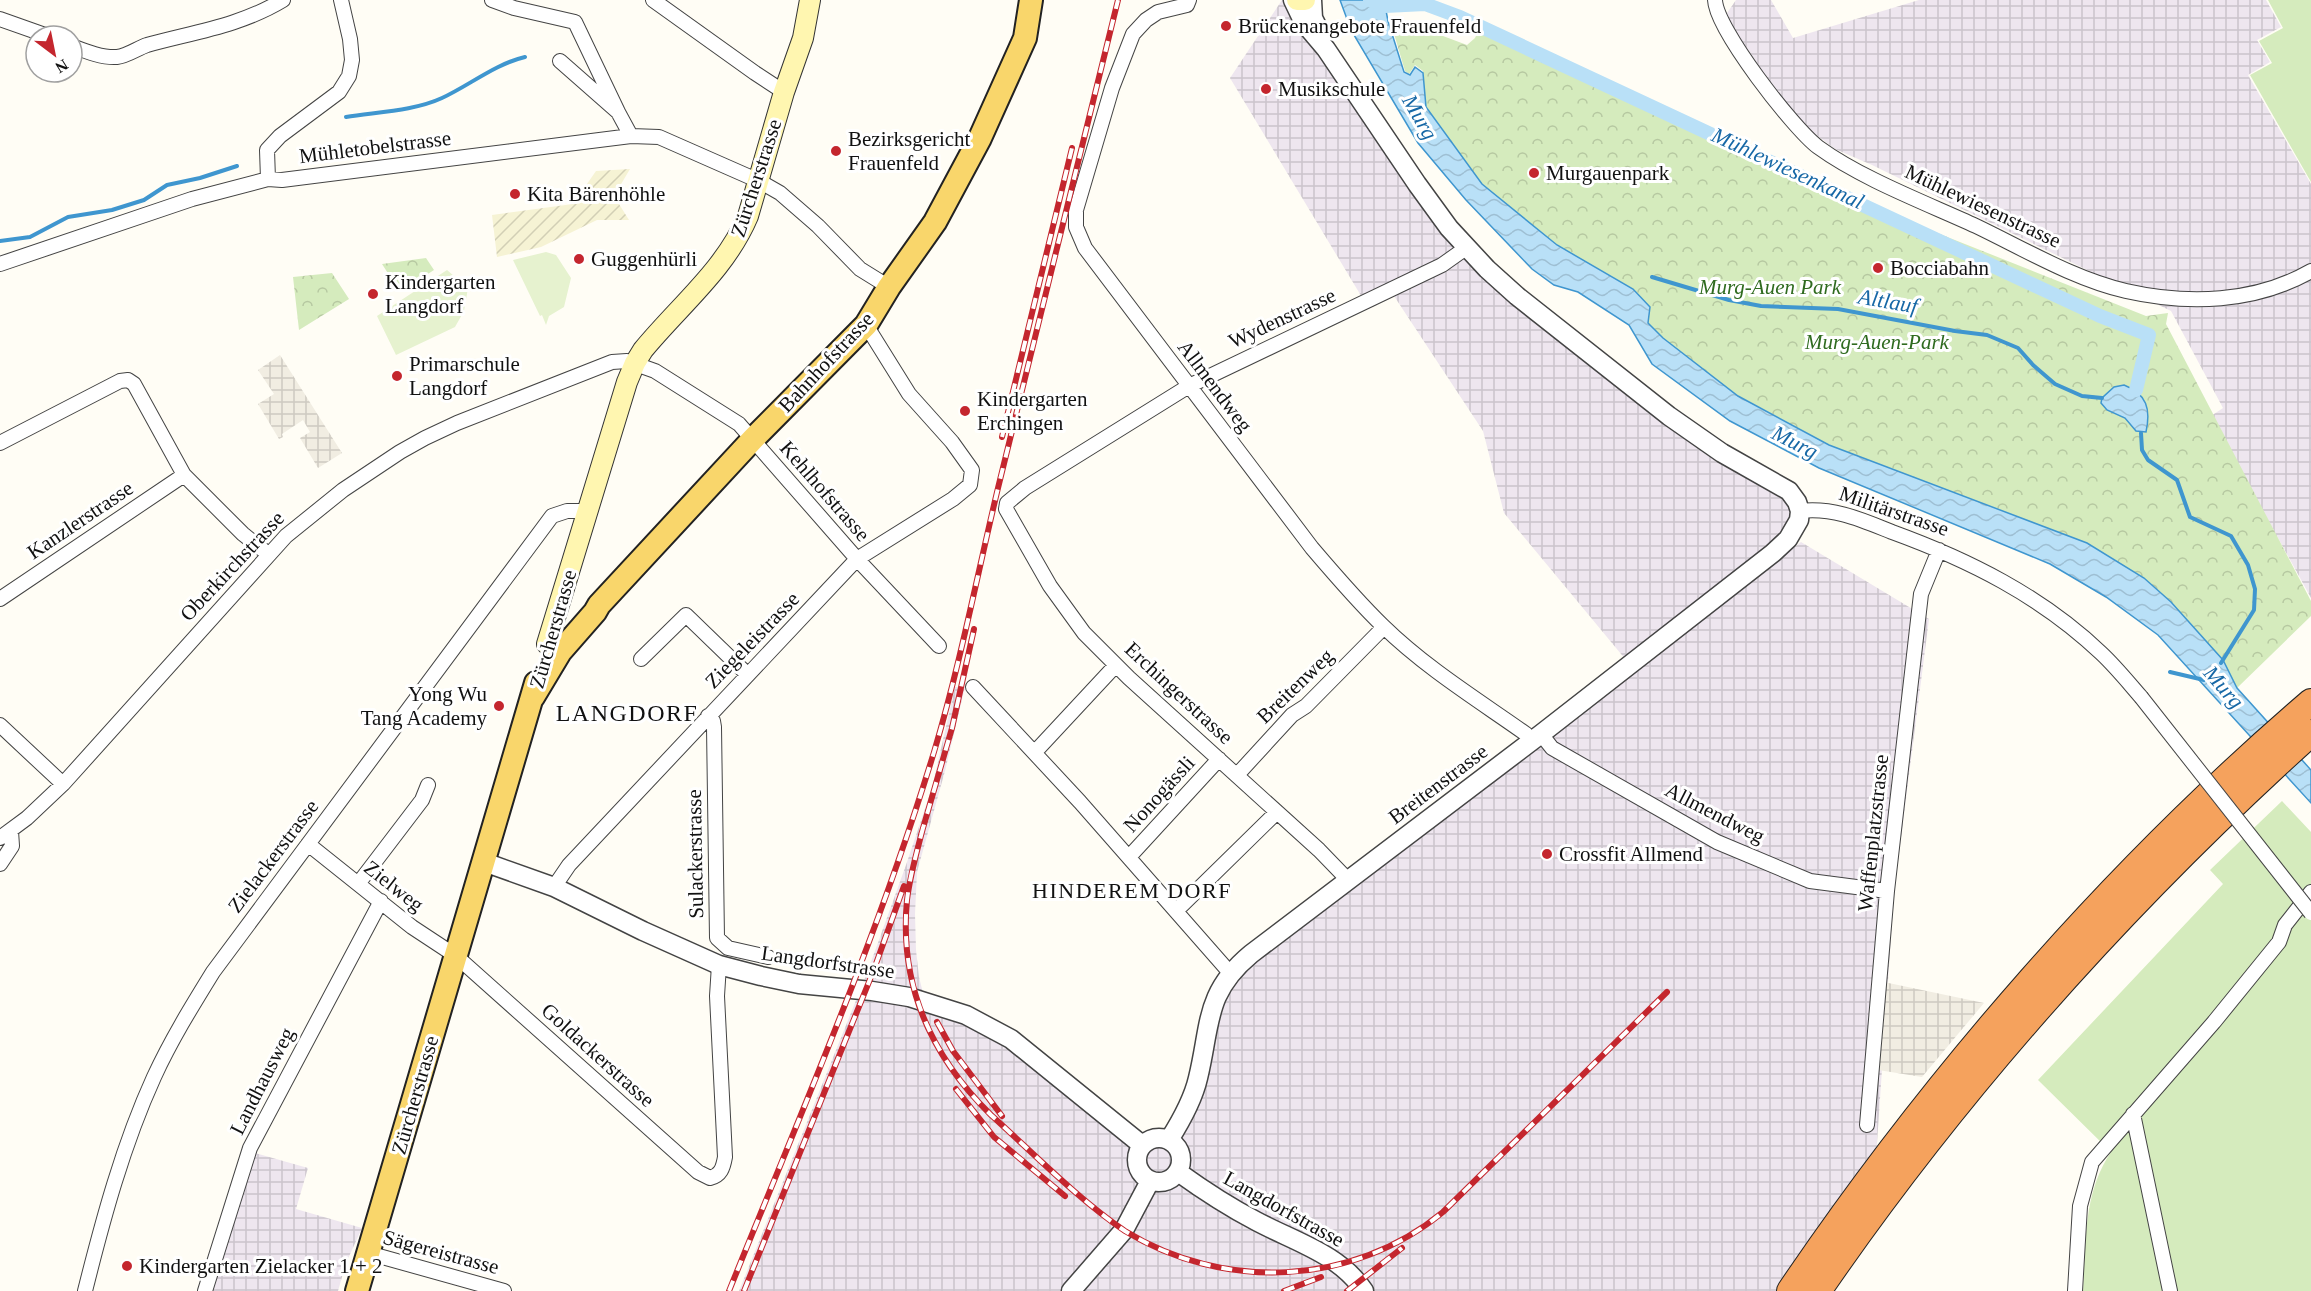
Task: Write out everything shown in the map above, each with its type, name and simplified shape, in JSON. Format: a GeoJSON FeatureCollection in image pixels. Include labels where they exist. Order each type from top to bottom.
{"type":"FeatureCollection","features":[{"type":"Feature","properties":{"kind":"highway"},"geometry":{"type":"LineString","coordinates":[[1790,1291],[1884,1162],[1977,1045],[2105,900],[2307,721]]}},
{"type":"Feature","properties":{"kind":"highway"},"geometry":{"type":"LineString","coordinates":[[1818,1291],[1906,1171],[1991,1064],[2250,772]]}},
{"type":"Feature","properties":{"kind":"main road","name":"Zürcherstrasse"},"geometry":{"type":"LineString","coordinates":[[357,1291],[614,420],[635,363],[656,335],[713,275],[732,250],[748,216],[784,92],[803,38],[810,0]]}},
{"type":"Feature","properties":{"kind":"main road","name":"Bahnhofstrasse"},"geometry":{"type":"LineString","coordinates":[[1018,51],[1021,21],[1020,0]]}},
{"type":"Feature","properties":{"kind":"main road","name":"Bahnhofstrasse"},"geometry":{"type":"LineString","coordinates":[[547,644],[563,628],[599,604],[753,439],[866,325],[889,286],[935,222],[980,138],[1025,38],[1031,0]]}},
{"type":"Feature","properties":{"kind":"main road"},"geometry":{"type":"LineString","coordinates":[[1295,0],[1305,0]]}},
{"type":"Feature","properties":{"kind":"main road","name":"Bahnhofstrasse"},"geometry":{"type":"LineString","coordinates":[[533,697],[560,652],[595,612],[599,604]]}},
{"type":"Feature","properties":{"kind":"street"},"geometry":{"type":"LineString","coordinates":[[84,50],[117,57],[146,46],[218,29],[257,15],[283,0]]}},
{"type":"Feature","properties":{"kind":"street"},"geometry":{"type":"LineString","coordinates":[[268,179],[267,150],[280,136],[339,92],[349,76],[352,60],[350,39],[341,0]]}},
{"type":"Feature","properties":{"kind":"street"},"geometry":{"type":"LineString","coordinates":[[492,0],[514,8],[575,22],[631,136]]}},
{"type":"Feature","properties":{"kind":"street"},"geometry":{"type":"LineString","coordinates":[[653,0],[784,92]]}},
{"type":"Feature","properties":{"kind":"street","name":"Allmendweg"},"geometry":{"type":"LineString","coordinates":[[1189,0],[1187,4],[1165,9],[1151,16],[1133,34],[1112,88],[1095,144],[1076,210],[1076,227],[1085,248],[1312,548],[1384,627],[1415,654],[1526,735],[1536,738],[1717,842],[1810,880],[1887,891]]}},
{"type":"Feature","properties":{"kind":"street"},"geometry":{"type":"LineString","coordinates":[[1295,0],[1304,23],[1326,49],[1417,184],[1466,248],[1517,296],[1669,416],[1722,453],[1789,491],[1800,511]]}},
{"type":"Feature","properties":{"kind":"street"},"geometry":{"type":"LineString","coordinates":[[1312,0],[1313,18],[1326,49]]}},
{"type":"Feature","properties":{"kind":"street","name":"Mühlewiesenstrasse"},"geometry":{"type":"LineString","coordinates":[[1714,0],[1718,17],[1770,95],[1790,120],[1818,147],[1856,170],[2052,262],[2125,291],[2184,299],[2234,298],[2277,287],[2311,271]]}},
{"type":"Feature","properties":{"kind":"street"},"geometry":{"type":"LineString","coordinates":[[0,19],[24,28]]}},
{"type":"Feature","properties":{"kind":"street"},"geometry":{"type":"LineString","coordinates":[[560,61],[618,112]]}},
{"type":"Feature","properties":{"kind":"street","name":"Mühletobelstrasse"},"geometry":{"type":"LineString","coordinates":[[0,264],[192,200],[268,179],[282,180],[631,136],[659,137],[759,181]]}},
{"type":"Feature","properties":{"kind":"street"},"geometry":{"type":"LineString","coordinates":[[759,181],[780,193],[818,226],[860,269],[889,286]]}},
{"type":"Feature","properties":{"kind":"street","name":"Wydenstrasse"},"geometry":{"type":"LineString","coordinates":[[1008,514],[1007,503],[1025,488],[1189,386],[1442,265],[1466,248]]}},
{"type":"Feature","properties":{"kind":"street","name":"Ziegeleistrasse"},"geometry":{"type":"LineString","coordinates":[[554,887],[569,865],[857,560],[953,499],[970,485],[972,470],[952,442],[909,394],[866,325]]}},
{"type":"Feature","properties":{"kind":"street","name":"Oberkirchstrasse"},"geometry":{"type":"LineString","coordinates":[[0,864],[13,842],[5,834],[63,784],[268,554],[286,536],[343,490],[425,438],[600,365],[620,360],[635,363]]}},
{"type":"Feature","properties":{"kind":"street","name":"Kehlhofstrasse"},"geometry":{"type":"LineString","coordinates":[[635,363],[655,370],[739,424],[857,560],[939,646]]}},
{"type":"Feature","properties":{"kind":"street"},"geometry":{"type":"LineString","coordinates":[[0,443],[120,381],[128,380],[134,384],[184,475],[243,534],[268,554]]}},
{"type":"Feature","properties":{"kind":"street","name":"Kanzlerstrasse"},"geometry":{"type":"LineString","coordinates":[[0,599],[184,475]]}},
{"type":"Feature","properties":{"kind":"street","name":"Zielackerstrasse"},"geometry":{"type":"LineString","coordinates":[[85,1291],[113,1186],[154,1076],[191,1007],[229,949],[552,516],[567,511],[587,511]]}},
{"type":"Feature","properties":{"kind":"street","name":"Militärstrasse"},"geometry":{"type":"LineString","coordinates":[[1800,511],[1839,512],[1939,550],[1999,579],[2038,602],[2101,653],[2140,697],[2311,913]]}},
{"type":"Feature","properties":{"kind":"street","name":"Breitenstrasse"},"geometry":{"type":"LineString","coordinates":[[1169,1140],[1194,1092],[1212,1005],[1231,974],[1251,954],[1536,738],[1773,552],[1788,539],[1796,528],[1800,511]]}},
{"type":"Feature","properties":{"kind":"street","name":"Erchingerstrasse"},"geometry":{"type":"LineString","coordinates":[[1008,514],[1060,602],[1084,633],[1349,881]]}},
{"type":"Feature","properties":{"kind":"street","name":"Waffenplatzstrasse"},"geometry":{"type":"LineString","coordinates":[[1867,1125],[1887,891],[1921,594],[1939,550]]}},
{"type":"Feature","properties":{"kind":"street"},"geometry":{"type":"LineString","coordinates":[[641,659],[686,615],[748,675]]}},
{"type":"Feature","properties":{"kind":"street","name":"Breitenweg"},"geometry":{"type":"LineString","coordinates":[[1237,776],[1292,715],[1306,706],[1384,627]]}},
{"type":"Feature","properties":{"kind":"street"},"geometry":{"type":"LineString","coordinates":[[1035,752],[1116,665]]}},
{"type":"Feature","properties":{"kind":"street"},"geometry":{"type":"LineString","coordinates":[[973,687],[1130,857],[1231,974]]}},
{"type":"Feature","properties":{"kind":"street","name":"Sulackerstrasse"},"geometry":{"type":"LineString","coordinates":[[708,716],[714,723],[717,938],[728,948],[768,957]]}},
{"type":"Feature","properties":{"kind":"street"},"geometry":{"type":"LineString","coordinates":[[0,725],[63,784]]}},
{"type":"Feature","properties":{"kind":"street","name":"Nonogässli"},"geometry":{"type":"LineString","coordinates":[[1130,857],[1219,759]]}},
{"type":"Feature","properties":{"kind":"street"},"geometry":{"type":"LineString","coordinates":[[358,884],[422,800],[428,785]]}},
{"type":"Feature","properties":{"kind":"street"},"geometry":{"type":"LineString","coordinates":[[1177,910],[1277,812]]}},
{"type":"Feature","properties":{"kind":"street","name":"Zielweg"},"geometry":{"type":"LineString","coordinates":[[308,844],[412,927],[456,956]]}},
{"type":"Feature","properties":{"kind":"street","name":"Langdorfstrasse"},"geometry":{"type":"LineString","coordinates":[[484,862],[554,887],[719,965],[799,984],[909,997],[966,1015],[1011,1039],[1142,1145]]}},
{"type":"Feature","properties":{"kind":"street"},"geometry":{"type":"LineString","coordinates":[[2075,1291],[2080,1206],[2092,1161],[2214,1022],[2280,942],[2285,925],[2311,891]]}},
{"type":"Feature","properties":{"kind":"street","name":"Landhausweg"},"geometry":{"type":"LineString","coordinates":[[205,1291],[250,1148],[381,901]]}},
{"type":"Feature","properties":{"kind":"street","name":"Goldackerstrasse"},"geometry":{"type":"LineString","coordinates":[[456,956],[698,1172],[704,1176],[714,1177],[722,1171],[725,1157],[717,996],[719,965]]}},
{"type":"Feature","properties":{"kind":"street"},"geometry":{"type":"LineString","coordinates":[[2133,1114],[2170,1291]]}},
{"type":"Feature","properties":{"kind":"street"},"geometry":{"type":"LineString","coordinates":[[1157,1138],[1169,1140],[1175,1144],[1181,1158],[1178,1172],[1168,1180],[1156,1183],[1150,1181],[1144,1177],[1137,1165],[1136,1158],[1142,1145],[1157,1138]]}},
{"type":"Feature","properties":{"kind":"street","name":"Langdorfstrasse"},"geometry":{"type":"LineString","coordinates":[[1178,1172],[1246,1215],[1316,1250],[1338,1264],[1360,1284],[1364,1291]]}},
{"type":"Feature","properties":{"kind":"street"},"geometry":{"type":"LineString","coordinates":[[1071,1291],[1124,1230],[1150,1181]]}},
{"type":"Feature","properties":{"kind":"street","name":"Sägereistrasse"},"geometry":{"type":"LineString","coordinates":[[368,1253],[504,1291]]}},
{"type":"Feature","properties":{"kind":"shaded area"},"geometry":{"type":"Polygon","coordinates":[[[1282,0],[1290,0],[1417,184],[1517,296],[1777,482],[1799,520],[1636,671],[1801,542],[1929,619],[1894,892],[1876,1158],[1778,1291],[739,1291],[867,973],[906,865],[932,788],[955,687],[965,687],[917,872],[916,950],[925,1001],[966,1015],[1142,1145],[1169,1140],[1225,972],[1626,660],[1504,513],[1483,431],[1394,296],[1369,309],[1230,78],[1282,0]]]}},
{"type":"Feature","properties":{"kind":"shaded area"},"geometry":{"type":"Polygon","coordinates":[[[1736,0],[1771,0],[1793,38],[1919,0],[2266,0],[2281,27],[2257,40],[2270,62],[2248,75],[2311,184],[2311,598],[2211,416],[2223,408],[2171,311],[1835,149],[1807,128],[1788,109],[1730,23],[1727,13],[1736,0]]]}},
{"type":"Feature","properties":{"kind":"shaded area"},"geometry":{"type":"Polygon","coordinates":[[[630,169],[614,196],[629,220],[597,220],[541,247],[497,257],[492,215],[573,204],[596,171],[630,169]]]}},
{"type":"Feature","properties":{"kind":"shaded area"},"geometry":{"type":"Polygon","coordinates":[[[280,355],[342,453],[318,468],[300,438],[310,432],[303,420],[282,434],[283,437],[279,439],[258,404],[274,394],[258,370],[280,355]]]}},
{"type":"Feature","properties":{"kind":"shaded area"},"geometry":{"type":"Polygon","coordinates":[[[1879,981],[1984,1003],[1922,1077],[1872,1069],[1879,981]]]}},
{"type":"Feature","properties":{"kind":"shaded area"},"geometry":{"type":"Polygon","coordinates":[[[255,1153],[308,1168],[296,1209],[362,1228],[346,1263],[338,1291],[212,1291],[255,1153]]]}},
{"type":"Feature","properties":{"kind":"green space"},"geometry":{"type":"Polygon","coordinates":[[[2268,0],[2311,0],[2311,182],[2250,75],[2272,63],[2259,41],[2283,28],[2268,0]]]}},
{"type":"Feature","properties":{"kind":"green space","name":"Murg-Auen-Park"},"geometry":{"type":"Polygon","coordinates":[[[1395,18],[1467,45],[1475,38],[1482,23],[1799,178],[2146,316],[2168,313],[2166,324],[2311,601],[2311,616],[2237,688],[2104,553],[1829,445],[1737,395],[1663,338],[1648,323],[1633,289],[1557,245],[1482,184],[1425,107],[1423,71],[1415,65],[1409,74],[1405,71],[1390,20],[1396,22],[1395,18]]]}},
{"type":"Feature","properties":{"kind":"green space"},"geometry":{"type":"Polygon","coordinates":[[[546,252],[556,255],[571,278],[564,307],[549,316],[546,325],[513,260],[546,252]]]}},
{"type":"Feature","properties":{"kind":"green space"},"geometry":{"type":"Polygon","coordinates":[[[426,258],[434,270],[400,292],[382,264],[426,258]]]}},
{"type":"Feature","properties":{"kind":"green space"},"geometry":{"type":"Polygon","coordinates":[[[447,270],[468,288],[464,311],[455,327],[396,355],[377,316],[447,270]]]}},
{"type":"Feature","properties":{"kind":"green space"},"geometry":{"type":"Polygon","coordinates":[[[332,273],[349,299],[299,330],[293,277],[332,273]]]}},
{"type":"Feature","properties":{"kind":"green space"},"geometry":{"type":"Polygon","coordinates":[[[2282,801],[2311,832],[2311,1291],[2083,1291],[2091,1201],[2095,1184],[2111,1152],[2038,1080],[2223,884],[2210,870],[2282,801]]]}},
{"type":"Feature","properties":{"kind":"water","name":"Murg"},"geometry":{"type":"Polygon","coordinates":[[[1340,0],[1384,0],[1404,72],[1410,75],[1415,67],[1423,73],[1426,107],[1482,184],[1557,245],[1633,289],[1650,307],[1648,323],[1663,338],[1738,396],[1829,445],[2087,543],[2144,578],[2171,602],[2223,660],[2237,688],[2311,770],[2311,803],[2158,635],[2106,597],[2050,564],[1819,468],[1730,421],[1652,364],[1629,325],[1578,292],[1554,285],[1532,269],[1466,200],[1418,143],[1351,30],[1340,0]]]}},
{"type":"Feature","properties":{"kind":"water"},"geometry":{"type":"Polygon","coordinates":[[[2124,385],[2138,393],[2146,403],[2148,416],[2146,432],[2136,431],[2125,418],[2107,410],[2101,403],[2102,398],[2114,387],[2124,385]]]}},
{"type":"Feature","properties":{"kind":"waterway","name":"Mühlewiesenkanal"},"geometry":{"type":"LineString","coordinates":[[1370,0],[1385,6],[1425,4],[1460,17],[2100,316],[2149,335],[2136,390]]}},
{"type":"Feature","properties":{"kind":"waterway"},"geometry":{"type":"LineString","coordinates":[[346,117],[431,102],[503,65],[525,57]]}},
{"type":"Feature","properties":{"kind":"waterway"},"geometry":{"type":"LineString","coordinates":[[0,241],[30,237],[68,217],[112,210],[144,200],[167,185],[200,178],[237,166]]}},
{"type":"Feature","properties":{"kind":"waterway","name":"Altlauf"},"geometry":{"type":"LineString","coordinates":[[1652,277],[1729,300],[1761,306],[1838,309],[1987,335],[2018,348],[2055,384],[2082,396],[2102,398]]}},
{"type":"Feature","properties":{"kind":"waterway","name":"Altlauf"},"geometry":{"type":"LineString","coordinates":[[2141,433],[2142,450],[2148,460],[2177,480],[2190,517],[2231,536],[2248,565],[2255,589],[2254,610],[2221,663]]}},
{"type":"Feature","properties":{"kind":"waterway","name":"Murg"},"geometry":{"type":"LineString","coordinates":[[2170,672],[2204,680]]}},
{"type":"Feature","properties":{"kind":"railway"},"geometry":{"type":"LineString","coordinates":[[729,1291],[864,956],[934,752],[1118,0]]}},
{"type":"Feature","properties":{"kind":"railway"},"geometry":{"type":"LineString","coordinates":[[1002,437],[1072,148]]}},
{"type":"Feature","properties":{"kind":"railway"},"geometry":{"type":"LineString","coordinates":[[921,835],[952,728],[974,629]]}},
{"type":"Feature","properties":{"kind":"railway"},"geometry":{"type":"LineString","coordinates":[[923,828],[907,900],[908,961],[914,989],[924,1017],[951,1068],[991,1115],[1108,1219],[1125,1231],[1163,1250],[1203,1264],[1245,1271],[1287,1272],[1328,1267],[1369,1255],[1407,1237],[1443,1212],[1667,992]]}},
{"type":"Feature","properties":{"kind":"railway"},"geometry":{"type":"LineString","coordinates":[[744,1291],[873,972],[904,886]]}},
{"type":"Feature","properties":{"kind":"railway"},"geometry":{"type":"LineString","coordinates":[[937,1022],[953,1051],[1002,1116]]}},
{"type":"Feature","properties":{"kind":"railway"},"geometry":{"type":"LineString","coordinates":[[956,1089],[994,1137],[1065,1196]]}},
{"type":"Feature","properties":{"kind":"railway"},"geometry":{"type":"LineString","coordinates":[[1347,1291],[1402,1248]]}},
{"type":"Feature","properties":{"kind":"railway"},"geometry":{"type":"LineString","coordinates":[[1284,1291],[1321,1277]]}},
{"type":"Feature","properties":{"kind":"place","name":"Brückenangebote Frauenfeld"},"geometry":{"type":"Point","coordinates":[1226,26]}},
{"type":"Feature","properties":{"kind":"place","name":"Musikschule"},"geometry":{"type":"Point","coordinates":[1266,89]}},
{"type":"Feature","properties":{"kind":"place","name":"Bezirksgericht Frauenfeld"},"geometry":{"type":"Point","coordinates":[836,151]}},
{"type":"Feature","properties":{"kind":"place","name":"Murgauenpark"},"geometry":{"type":"Point","coordinates":[1534,173]}},
{"type":"Feature","properties":{"kind":"place","name":"Kita Bärenhöhle"},"geometry":{"type":"Point","coordinates":[515,194]}},
{"type":"Feature","properties":{"kind":"place","name":"Guggenhürli"},"geometry":{"type":"Point","coordinates":[579,259]}},
{"type":"Feature","properties":{"kind":"place","name":"Bocciabahn"},"geometry":{"type":"Point","coordinates":[1878,268]}},
{"type":"Feature","properties":{"kind":"place","name":"Kindergarten Langdorf"},"geometry":{"type":"Point","coordinates":[373,294]}},
{"type":"Feature","properties":{"kind":"place","name":"Primarschule Langdorf"},"geometry":{"type":"Point","coordinates":[397,376]}},
{"type":"Feature","properties":{"kind":"place","name":"Kindergarten Erchingen"},"geometry":{"type":"Point","coordinates":[965,411]}},
{"type":"Feature","properties":{"kind":"place","name":"Yong Wu Tang Academy"},"geometry":{"type":"Point","coordinates":[499,706]}},
{"type":"Feature","properties":{"kind":"place","name":"Crossfit Allmend"},"geometry":{"type":"Point","coordinates":[1547,854]}},
{"type":"Feature","properties":{"kind":"place","name":"Kindergarten Zielacker 1 + 2"},"geometry":{"type":"Point","coordinates":[127,1266]}},
{"type":"Feature","properties":{"kind":"district","name":"LANGDORF"},"geometry":{"type":"Point","coordinates":[627,713]}},
{"type":"Feature","properties":{"kind":"district","name":"HINDEREM DORF"},"geometry":{"type":"Point","coordinates":[1132,890]}},
{"type":"Feature","properties":{"kind":"park label","name":"Murg-Auen Park"},"geometry":{"type":"Point","coordinates":[1770,287]}}]}
